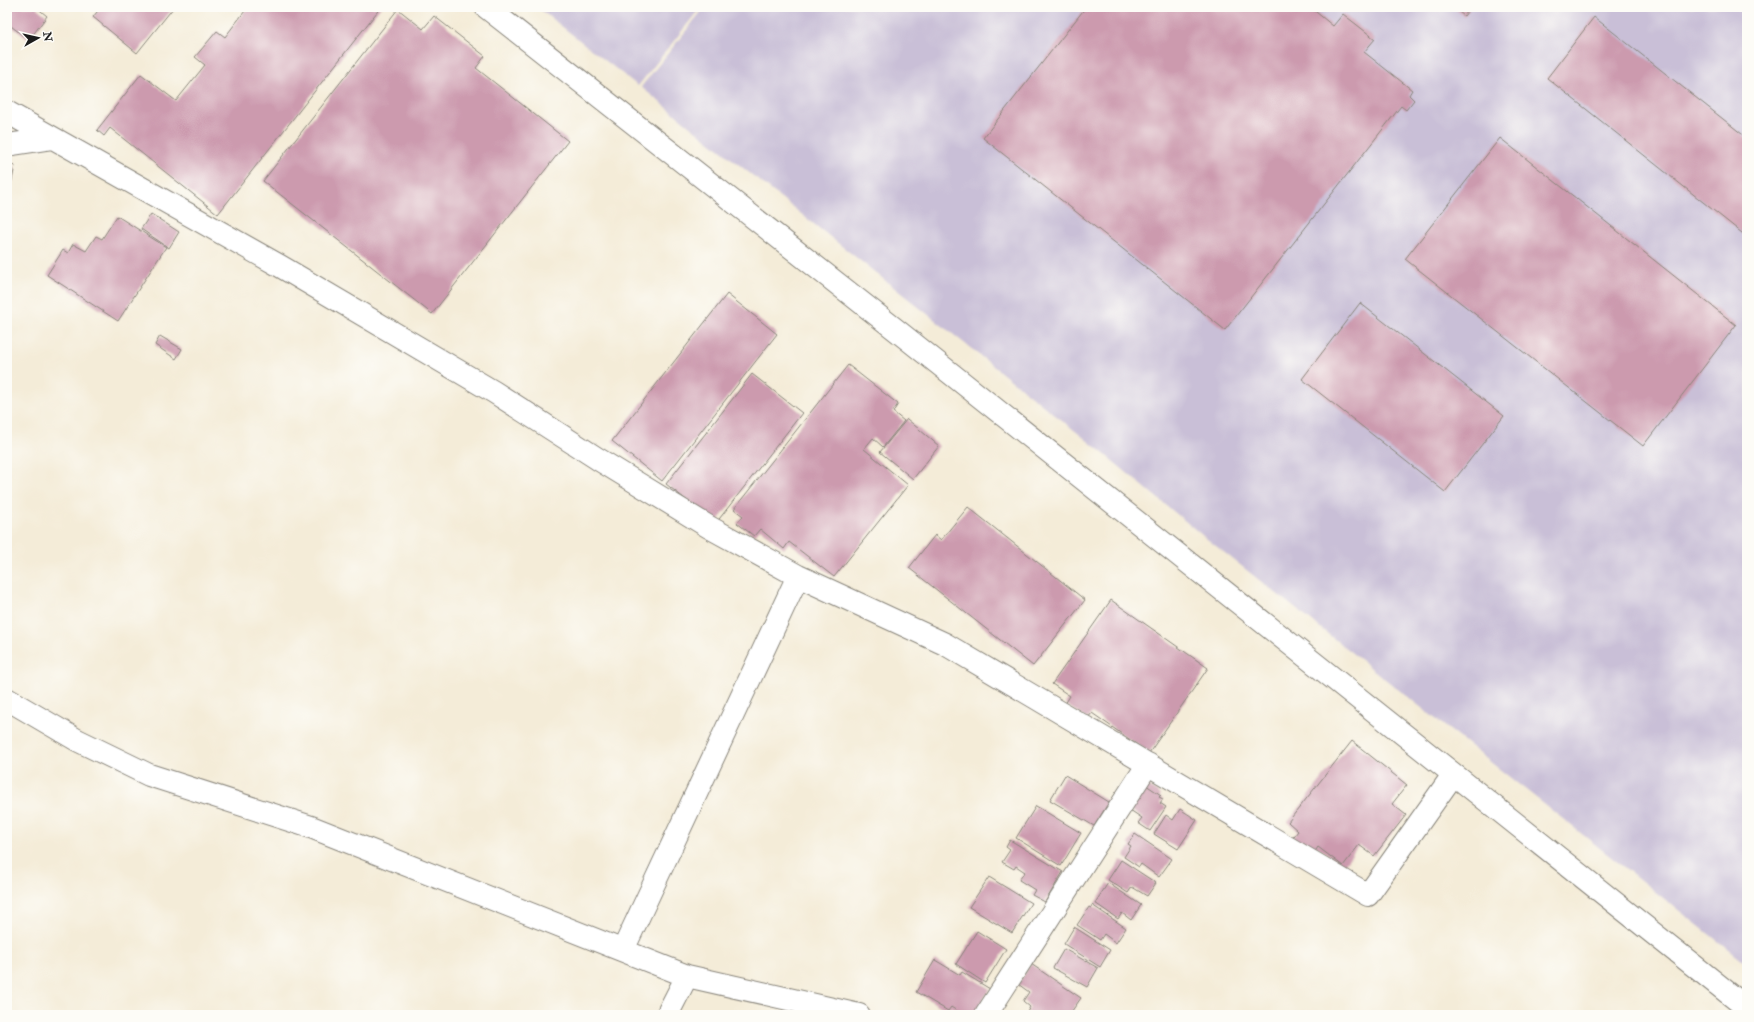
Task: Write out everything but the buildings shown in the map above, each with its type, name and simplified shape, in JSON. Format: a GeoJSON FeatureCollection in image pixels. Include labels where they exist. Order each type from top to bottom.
{"type":"FeatureCollection","features":[{"type":"Feature","properties":{"kind":"street"},"geometry":{"type":"LineString","coordinates":[[486,7],[906,338],[1747,1008]]}},
{"type":"Feature","properties":{"kind":"street"},"geometry":{"type":"LineString","coordinates":[[7,112],[294,275],[494,392],[598,460],[709,527],[798,576],[945,644],[1368,895],[1454,775]]}},
{"type":"Feature","properties":{"kind":"street"},"geometry":{"type":"LineString","coordinates":[[7,145],[54,138]]}},
{"type":"Feature","properties":{"kind":"street"},"geometry":{"type":"LineString","coordinates":[[624,950],[798,576]]}},
{"type":"Feature","properties":{"kind":"street"},"geometry":{"type":"LineString","coordinates":[[7,699],[77,740],[149,775],[311,827],[687,976],[859,1015]]}},
{"type":"Feature","properties":{"kind":"street"},"geometry":{"type":"LineString","coordinates":[[986,1015],[1148,764]]}},
{"type":"Feature","properties":{"kind":"street"},"geometry":{"type":"LineString","coordinates":[[667,1015],[687,976]]}},
{"type":"Feature","properties":{"kind":"shaded area"},"geometry":{"type":"Polygon","coordinates":[[[537,7],[701,7],[638,86],[537,7]]]}},
{"type":"Feature","properties":{"kind":"shaded area"},"geometry":{"type":"Polygon","coordinates":[[[705,7],[1747,7],[1747,964],[1202,535],[1103,453],[641,87],[705,7]]]}}]}
